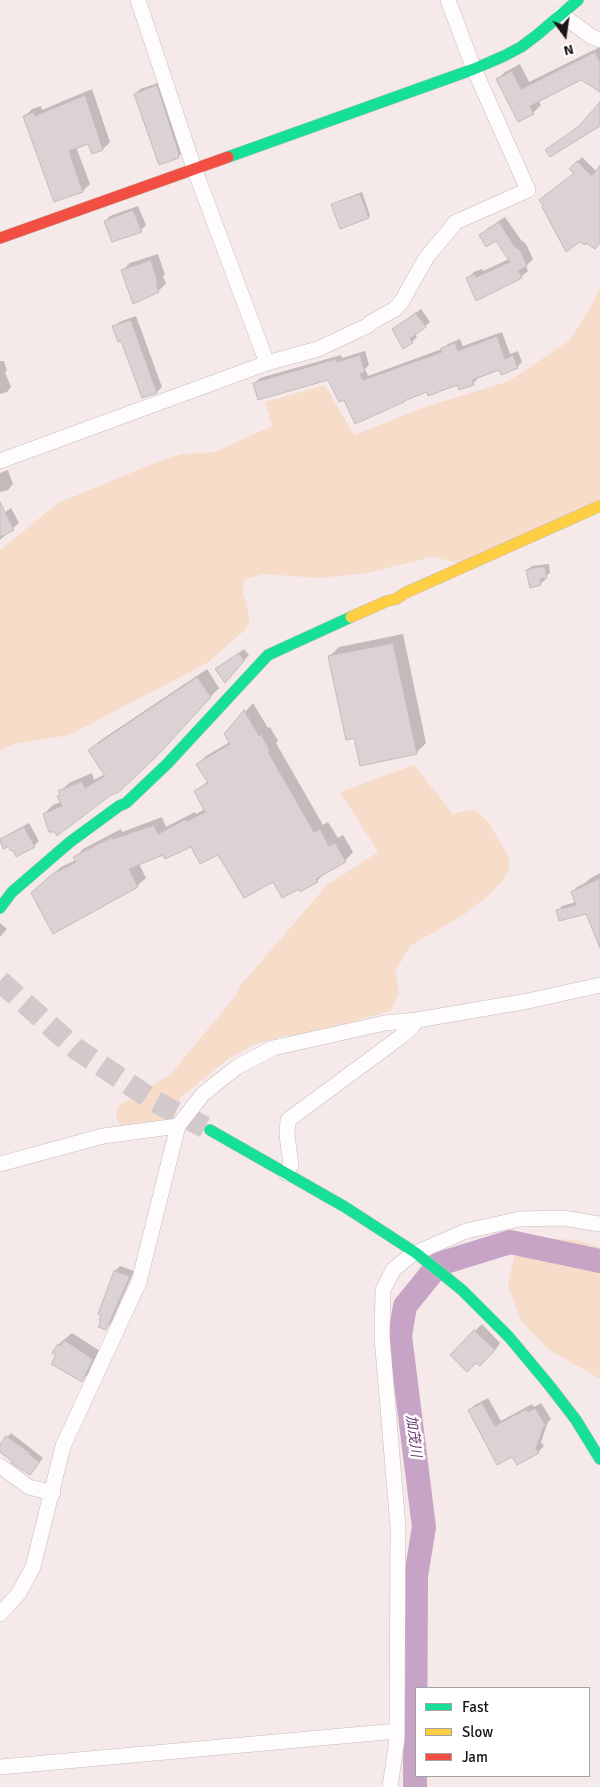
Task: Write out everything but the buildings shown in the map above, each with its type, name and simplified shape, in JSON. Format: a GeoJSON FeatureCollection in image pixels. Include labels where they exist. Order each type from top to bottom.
{"type":"FeatureCollection","features":[{"type":"Feature","properties":{"kind":"street"},"geometry":{"type":"LineString","coordinates":[[138,0],[194,168],[267,363]]}},
{"type":"Feature","properties":{"kind":"street"},"geometry":{"type":"LineString","coordinates":[[0,461],[267,363],[318,348],[369,326],[370,322],[395,309],[402,301],[426,258],[456,222],[528,190],[474,69],[448,0]]}},
{"type":"Feature","properties":{"kind":"street"},"geometry":{"type":"LineString","coordinates":[[0,238],[474,69],[521,47],[578,0]]}},
{"type":"Feature","properties":{"kind":"street"},"geometry":{"type":"LineString","coordinates":[[562,14],[592,37],[600,40]]}},
{"type":"Feature","properties":{"kind":"street"},"geometry":{"type":"LineString","coordinates":[[0,908],[12,892],[70,842],[119,806],[126,803],[167,764],[268,655],[600,506]]}},
{"type":"Feature","properties":{"kind":"street"},"geometry":{"type":"LineString","coordinates":[[0,1614],[19,1593],[33,1567],[53,1493],[63,1446],[139,1282],[178,1126],[203,1094],[237,1067],[273,1048],[385,1023],[415,1020],[528,1001],[600,985]]}},
{"type":"Feature","properties":{"kind":"street"},"geometry":{"type":"LineString","coordinates":[[286,1173],[291,1165],[287,1135],[288,1120],[399,1038],[413,1026],[415,1020]]}},
{"type":"Feature","properties":{"kind":"street"},"geometry":{"type":"LineString","coordinates":[[0,1164],[102,1136],[178,1126]]}},
{"type":"Feature","properties":{"kind":"street"},"geometry":{"type":"LineString","coordinates":[[210,1130],[345,1207],[417,1253],[462,1290],[509,1337],[549,1384],[576,1420],[600,1459]]}},
{"type":"Feature","properties":{"kind":"street"},"geometry":{"type":"LineString","coordinates":[[390,1787],[398,1739],[398,1527],[382,1337],[383,1290],[393,1270],[417,1253],[466,1231],[520,1219],[563,1218],[600,1224]]}},
{"type":"Feature","properties":{"kind":"street"},"geometry":{"type":"LineString","coordinates":[[0,1466],[29,1487],[53,1493]]}},
{"type":"Feature","properties":{"kind":"street"},"geometry":{"type":"LineString","coordinates":[[0,1767],[397,1731]]}},
{"type":"Feature","properties":{"kind":"shaded area"},"geometry":{"type":"Polygon","coordinates":[[[600,286],[600,506],[460,566],[452,561],[432,557],[367,573],[319,578],[265,574],[245,579],[242,589],[250,619],[246,629],[207,663],[69,735],[13,744],[0,751],[0,550],[58,503],[162,460],[182,454],[215,452],[272,426],[265,402],[325,385],[354,435],[425,407],[509,381],[570,340],[593,303],[600,286]]]}},
{"type":"Feature","properties":{"kind":"shaded area"},"geometry":{"type":"Polygon","coordinates":[[[414,765],[453,814],[474,809],[489,823],[509,858],[509,868],[505,877],[491,893],[465,914],[410,946],[395,972],[399,993],[390,1011],[305,1035],[284,1036],[253,1045],[228,1059],[180,1098],[173,1119],[121,1126],[116,1118],[118,1106],[171,1074],[236,995],[240,986],[327,885],[378,852],[340,792],[414,765]]]}},
{"type":"Feature","properties":{"kind":"shaded area"},"geometry":{"type":"Polygon","coordinates":[[[533,1238],[577,1240],[600,1248],[600,1379],[548,1349],[521,1321],[508,1285],[516,1247],[533,1238]]]}},
{"type":"Feature","properties":{"kind":"waterway","name":"加茂川"},"geometry":{"type":"LineString","coordinates":[[415,1687],[416,1576],[424,1527],[400,1336],[405,1306],[439,1264],[510,1242],[600,1261]]}},
{"type":"Feature","properties":{"kind":"waterway","name":"加茂川"},"geometry":{"type":"LineString","coordinates":[[415,1777],[415,1787]]}},
{"type":"Feature","properties":{"kind":"tunnel"},"geometry":{"type":"LineString","coordinates":[[0,981],[75,1048],[154,1101],[210,1130]]}},
{"type":"Feature","properties":{"kind":"traffic: fast"},"geometry":{"type":"LineString","coordinates":[[228,157],[474,69],[504,56],[521,47],[537,35],[578,0]]}},
{"type":"Feature","properties":{"kind":"traffic: fast"},"geometry":{"type":"LineString","coordinates":[[0,908],[12,892],[70,842],[119,806],[126,803],[167,764],[268,655],[351,617]]}},
{"type":"Feature","properties":{"kind":"traffic: fast"},"geometry":{"type":"LineString","coordinates":[[210,1130],[345,1207],[416,1253],[462,1290],[509,1337],[549,1385],[576,1420],[600,1459]]}},
{"type":"Feature","properties":{"kind":"traffic: slow"},"geometry":{"type":"LineString","coordinates":[[351,617],[396,599],[405,593],[600,506]]}},
{"type":"Feature","properties":{"kind":"traffic: jam"},"geometry":{"type":"LineString","coordinates":[[0,238],[228,157]]}}]}
